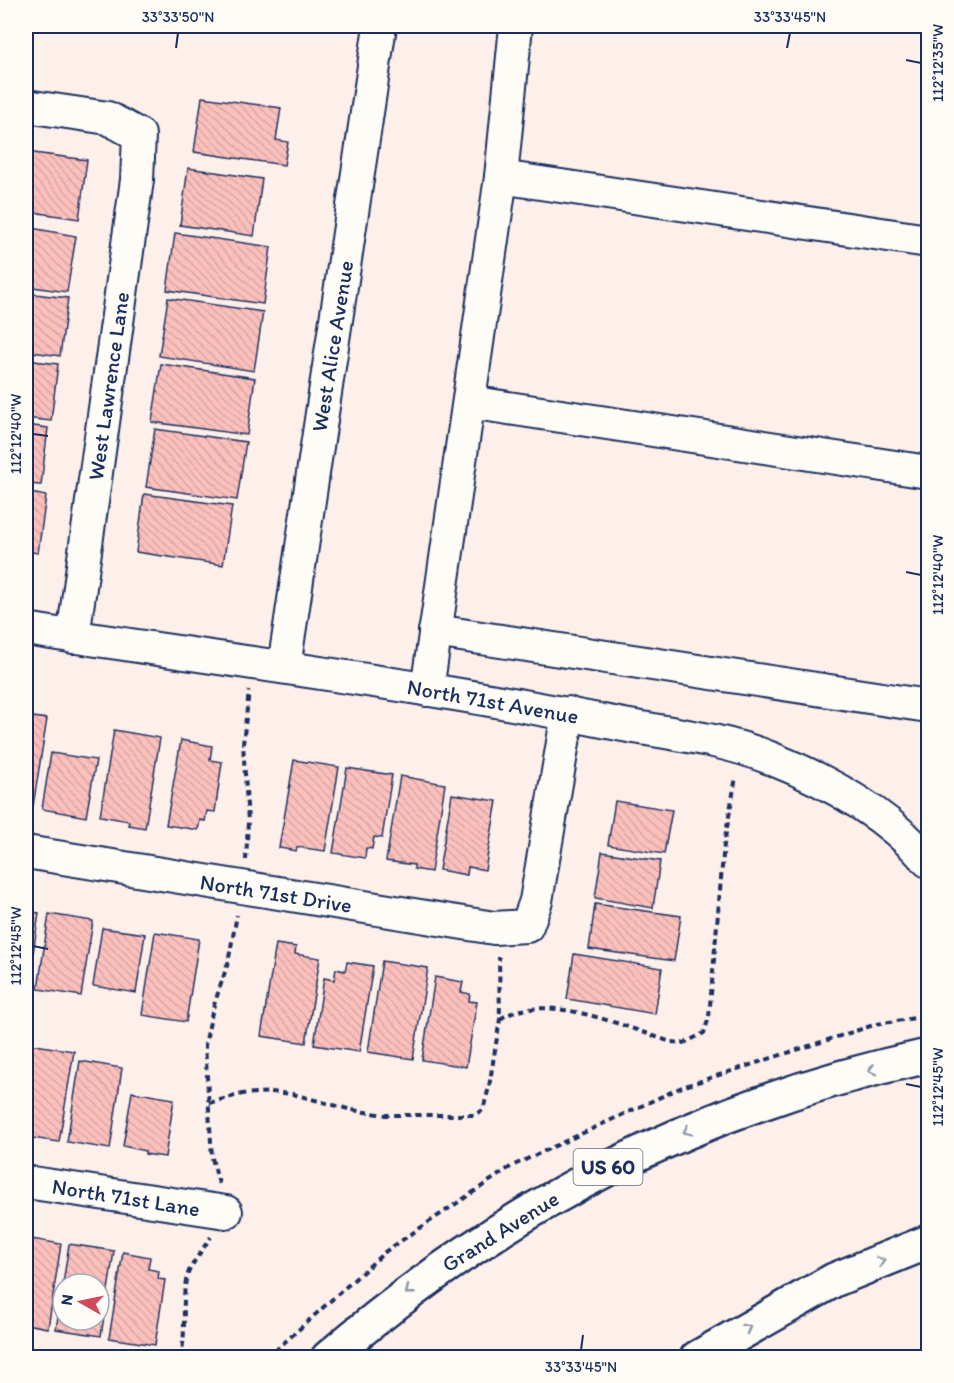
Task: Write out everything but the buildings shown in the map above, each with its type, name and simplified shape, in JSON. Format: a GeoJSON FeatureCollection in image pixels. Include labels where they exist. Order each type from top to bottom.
{"type":"FeatureCollection","features":[{"type":"Feature","properties":{"kind":"highway","name":"Grand Avenue"},"geometry":{"type":"LineString","coordinates":[[328,1358],[414,1287],[464,1251],[546,1201],[629,1156],[713,1120],[805,1088],[928,1056]]}},
{"type":"Feature","properties":{"kind":"highway"},"geometry":{"type":"LineString","coordinates":[[697,1358],[834,1280],[928,1242]]}},
{"type":"Feature","properties":{"kind":"street","name":"West Alice Avenue"},"geometry":{"type":"LineString","coordinates":[[284,667],[381,26]]}},
{"type":"Feature","properties":{"kind":"street"},"geometry":{"type":"LineString","coordinates":[[427,690],[501,177],[516,26]]}},
{"type":"Feature","properties":{"kind":"street","name":"West Lawrence Lane"},"geometry":{"type":"LineString","coordinates":[[26,106],[108,118],[139,135],[137,180],[73,637]]}},
{"type":"Feature","properties":{"kind":"street"},"geometry":{"type":"LineString","coordinates":[[501,177],[928,241]]}},
{"type":"Feature","properties":{"kind":"street"},"geometry":{"type":"LineString","coordinates":[[469,402],[928,472]]}},
{"type":"Feature","properties":{"kind":"street","name":"North 71st Avenue"},"geometry":{"type":"LineString","coordinates":[[26,629],[427,690],[709,740],[776,761],[836,789],[889,825],[927,858]]}},
{"type":"Feature","properties":{"kind":"street"},"geometry":{"type":"LineString","coordinates":[[435,631],[928,706]]}},
{"type":"Feature","properties":{"kind":"street"},"geometry":{"type":"LineString","coordinates":[[513,927],[536,901],[567,713]]}},
{"type":"Feature","properties":{"kind":"street","name":"North 71st Drive"},"geometry":{"type":"LineString","coordinates":[[26,852],[241,887],[513,927]]}},
{"type":"Feature","properties":{"kind":"street","name":"North 71st Lane"},"geometry":{"type":"LineString","coordinates":[[26,1182],[226,1212]]}},
{"type":"Feature","properties":{"kind":"path"},"geometry":{"type":"LineString","coordinates":[[180,1358],[186,1334],[186,1292],[190,1269],[226,1212],[212,1158],[205,1045],[207,1029],[228,963],[241,887],[248,821],[243,744],[253,663]]}},
{"type":"Feature","properties":{"kind":"path"},"geometry":{"type":"LineString","coordinates":[[500,1019],[522,1008],[538,1008],[586,1015],[671,1042],[684,1043],[704,1033],[709,1017],[724,844],[743,749]]}},
{"type":"Feature","properties":{"kind":"path"},"geometry":{"type":"LineString","coordinates":[[209,1103],[242,1094],[272,1092],[293,1094],[352,1110],[385,1115],[475,1115],[483,1110],[487,1101],[513,927]]}}]}
